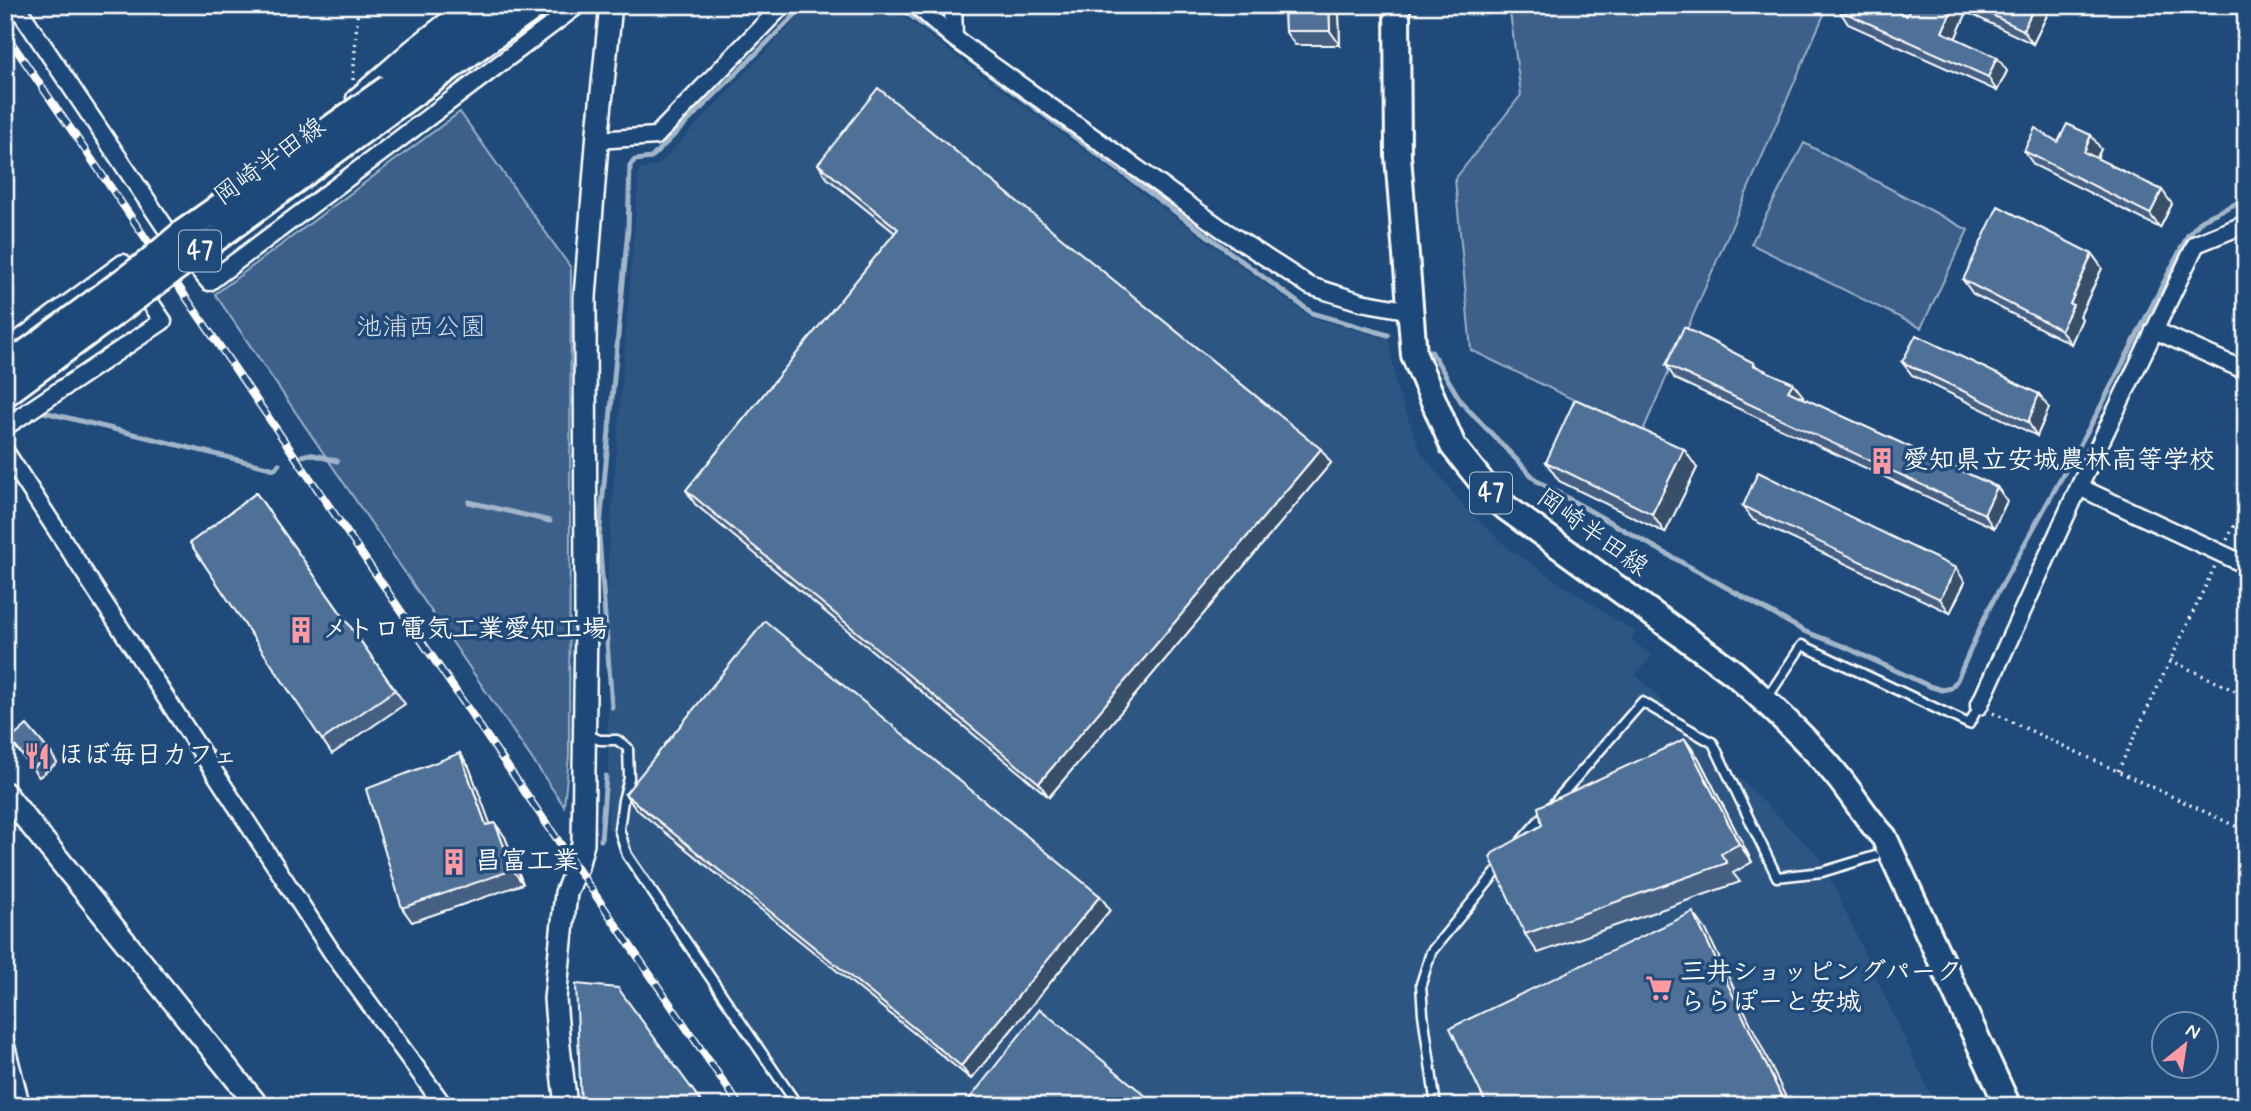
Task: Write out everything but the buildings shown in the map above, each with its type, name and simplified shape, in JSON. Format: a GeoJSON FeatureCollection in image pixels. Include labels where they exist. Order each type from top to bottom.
{"type":"FeatureCollection","features":[{"type":"Feature","properties":{"kind":"main road","name":"岡崎半田線"},"geometry":{"type":"LineString","coordinates":[[5,394],[392,97],[498,5]]}},
{"type":"Feature","properties":{"kind":"main road","name":"岡崎半田線"},"geometry":{"type":"LineString","coordinates":[[5,368],[146,264],[185,231],[537,5]]}},
{"type":"Feature","properties":{"kind":"main road","name":"岡崎半田線"},"geometry":{"type":"LineString","coordinates":[[1397,5],[1398,156],[1414,355],[1453,446],[1497,501],[1734,673],[1765,700],[1834,772],[1884,837],[2008,1106]]}},
{"type":"Feature","properties":{"kind":"main road"},"geometry":{"type":"LineString","coordinates":[[1873,826],[1872,849],[1990,1106]]}},
{"type":"Feature","properties":{"kind":"street"},"geometry":{"type":"LineString","coordinates":[[16,5],[169,233],[209,282],[578,5]]}},
{"type":"Feature","properties":{"kind":"street"},"geometry":{"type":"LineString","coordinates":[[169,233],[351,102],[412,48],[467,5]]}},
{"type":"Feature","properties":{"kind":"street"},"geometry":{"type":"LineString","coordinates":[[566,1106],[555,999],[566,893],[583,843],[585,297],[611,5]]}},
{"type":"Feature","properties":{"kind":"street"},"geometry":{"type":"LineString","coordinates":[[597,139],[656,136],[783,5]]}},
{"type":"Feature","properties":{"kind":"street"},"geometry":{"type":"LineString","coordinates":[[916,5],[954,38],[1222,229],[1310,286],[1361,302],[1411,311]]}},
{"type":"Feature","properties":{"kind":"street"},"geometry":{"type":"LineString","coordinates":[[953,5],[954,38]]}},
{"type":"Feature","properties":{"kind":"street"},"geometry":{"type":"LineString","coordinates":[[1979,706],[2079,487],[2196,244],[2246,224]]}},
{"type":"Feature","properties":{"kind":"street"},"geometry":{"type":"LineString","coordinates":[[5,349],[123,263],[163,321],[5,427]]}},
{"type":"Feature","properties":{"kind":"street"},"geometry":{"type":"LineString","coordinates":[[2154,330],[2246,371]]}},
{"type":"Feature","properties":{"kind":"street"},"geometry":{"type":"LineString","coordinates":[[5,451],[331,951],[444,1106]]}},
{"type":"Feature","properties":{"kind":"street"},"geometry":{"type":"LineString","coordinates":[[2079,487],[2246,565]]}},
{"type":"Feature","properties":{"kind":"street"},"geometry":{"type":"LineString","coordinates":[[5,793],[258,1106]]}},
{"type":"Feature","properties":{"kind":"street"},"geometry":{"type":"LineString","coordinates":[[5,1042],[19,1097],[15,1102]]}},
{"type":"Feature","properties":{"kind":"lane"},"geometry":{"type":"LineString","coordinates":[[1765,700],[1802,645],[1969,724],[1979,706]]}},
{"type":"Feature","properties":{"kind":"lane"},"geometry":{"type":"LineString","coordinates":[[1516,849],[1642,702],[1713,743],[1777,877],[1822,872],[1875,856]]}},
{"type":"Feature","properties":{"kind":"lane"},"geometry":{"type":"LineString","coordinates":[[585,734],[600,740],[617,740],[628,748],[629,778],[619,829],[627,855],[798,1106]]}},
{"type":"Feature","properties":{"kind":"lane"},"geometry":{"type":"LineString","coordinates":[[1436,1106],[1421,984],[1430,952],[1507,859]]}},
{"type":"Feature","properties":{"kind":"path"},"geometry":{"type":"LineString","coordinates":[[351,102],[358,5]]}},
{"type":"Feature","properties":{"kind":"path"},"geometry":{"type":"LineString","coordinates":[[2118,771],[2246,501]]}},
{"type":"Feature","properties":{"kind":"path"},"geometry":{"type":"LineString","coordinates":[[2170,660],[2246,696]]}},
{"type":"Feature","properties":{"kind":"path"},"geometry":{"type":"LineString","coordinates":[[1979,706],[2246,831]]}},
{"type":"Feature","properties":{"kind":"shaded area"},"geometry":{"type":"Polygon","coordinates":[[[810,5],[887,5],[1310,317],[1389,340],[1396,387],[1421,452],[1465,508],[1510,550],[1635,632],[1631,640],[1652,655],[1636,675],[1821,859],[1936,1106],[809,1106],[608,828],[608,558],[639,170],[658,165],[810,5]]]}},
{"type":"Feature","properties":{"kind":"green space"},"geometry":{"type":"Polygon","coordinates":[[[1509,5],[1828,5],[1642,433],[1471,350],[1455,179],[1521,95],[1509,5]]]}},
{"type":"Feature","properties":{"kind":"green space","name":"池浦西公園"},"geometry":{"type":"Polygon","coordinates":[[[460,112],[571,268],[569,756],[564,806],[215,294],[460,112]]]}},
{"type":"Feature","properties":{"kind":"green space"},"geometry":{"type":"Polygon","coordinates":[[[1804,143],[1968,230],[1921,328],[1751,244],[1804,143]]]}},
{"type":"Feature","properties":{"kind":"waterway"},"geometry":{"type":"LineString","coordinates":[[612,707],[599,537],[628,229],[630,165],[635,160],[651,158],[805,5]]}},
{"type":"Feature","properties":{"kind":"waterway"},"geometry":{"type":"LineString","coordinates":[[896,5],[1312,313],[1388,335]]}},
{"type":"Feature","properties":{"kind":"waterway"},"geometry":{"type":"LineString","coordinates":[[1431,351],[1462,403],[1537,481],[1804,631],[1942,690],[1951,688],[1957,680],[1988,610],[2099,410],[2188,235],[2203,219],[2246,199]]}},
{"type":"Feature","properties":{"kind":"waterway"},"geometry":{"type":"LineString","coordinates":[[36,410],[275,469],[279,464]]}},
{"type":"Feature","properties":{"kind":"waterway"},"geometry":{"type":"LineString","coordinates":[[302,456],[310,454],[337,461]]}},
{"type":"Feature","properties":{"kind":"waterway"},"geometry":{"type":"LineString","coordinates":[[469,502],[550,521]]}},
{"type":"Feature","properties":{"kind":"waterway"},"geometry":{"type":"LineString","coordinates":[[601,840],[606,776]]}},
{"type":"Feature","properties":{"kind":"railway"},"geometry":{"type":"LineString","coordinates":[[5,33],[740,1106]]}},
{"type":"Feature","properties":{"kind":"place","name":"愛知県立安城農林高等学校"},"geometry":{"type":"Point","coordinates":[1882,461]}},
{"type":"Feature","properties":{"kind":"place","name":"メトロ電気工業愛知工場"},"geometry":{"type":"Point","coordinates":[301,630]}},
{"type":"Feature","properties":{"kind":"place","name":"ほぼ毎日カフェ"},"geometry":{"type":"Point","coordinates":[37,756]}},
{"type":"Feature","properties":{"kind":"place","name":"昌富工業"},"geometry":{"type":"Point","coordinates":[454,862]}},
{"type":"Feature","properties":{"kind":"place","name":"三井ショッピングパーク ららぽーと安城"},"geometry":{"type":"Point","coordinates":[1659,988]}}]}
